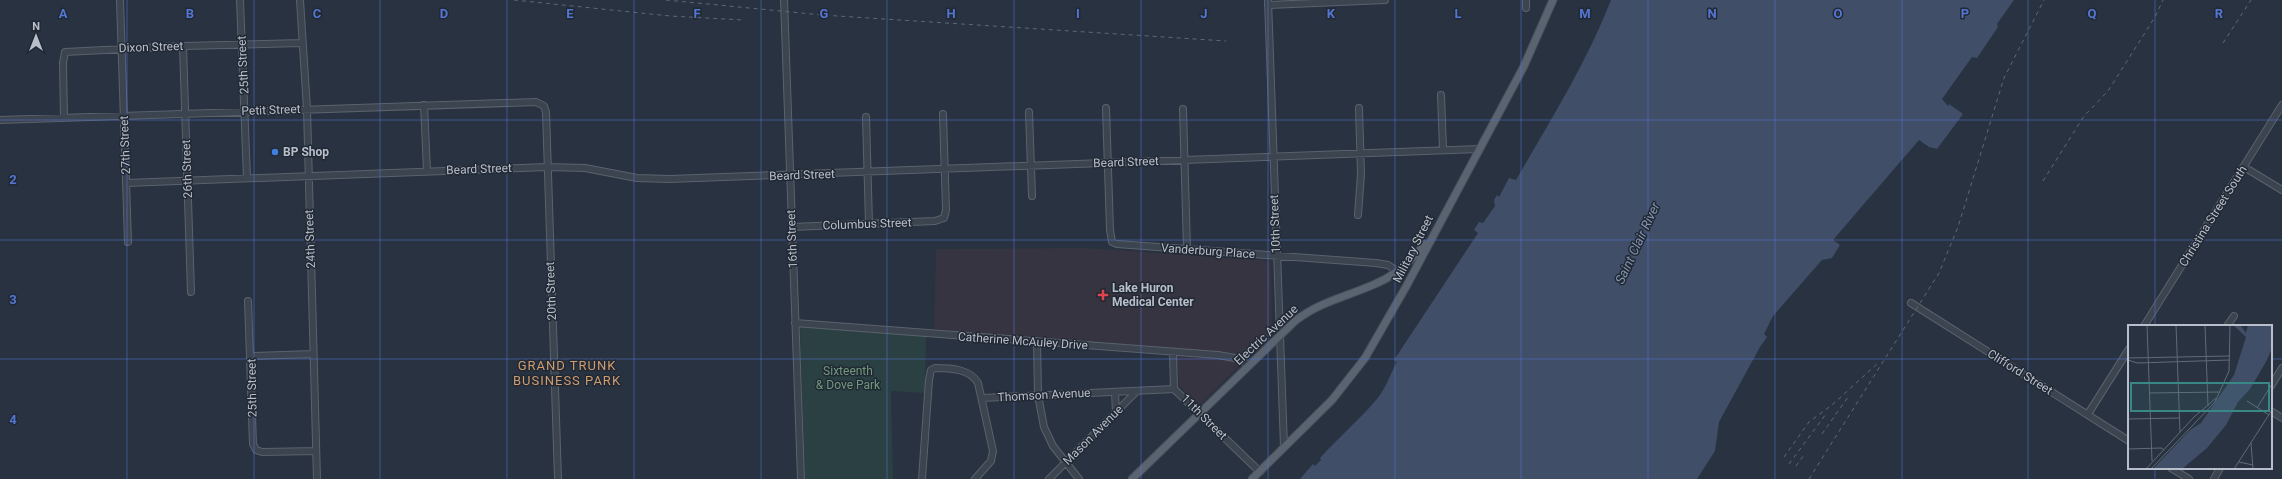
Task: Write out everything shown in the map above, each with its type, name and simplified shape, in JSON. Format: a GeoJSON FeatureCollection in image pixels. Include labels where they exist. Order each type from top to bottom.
{"type":"FeatureCollection","features":[{"type":"Feature","properties":{"kind":"main road","name":"Military Street"},"geometry":{"type":"LineString","coordinates":[[1252,479],[1332,400],[1354,375],[1373,346],[1524,66],[1553,0]]}},
{"type":"Feature","properties":{"kind":"main road","name":"Electric Avenue"},"geometry":{"type":"LineString","coordinates":[[1132,479],[1249,366],[1279,334],[1314,307],[1376,284],[1399,270],[1413,257],[1432,235]]}},
{"type":"Feature","properties":{"kind":"main road"},"geometry":{"type":"LineString","coordinates":[[1399,270],[1407,278],[1407,285]]}},
{"type":"Feature","properties":{"kind":"street","name":"27th Street"},"geometry":{"type":"LineString","coordinates":[[120,0],[128,242]]}},
{"type":"Feature","properties":{"kind":"street","name":"25th Street"},"geometry":{"type":"LineString","coordinates":[[240,0],[247,178]]}},
{"type":"Feature","properties":{"kind":"street","name":"24th Street"},"geometry":{"type":"LineString","coordinates":[[300,0],[307,109],[317,479]]}},
{"type":"Feature","properties":{"kind":"street","name":"16th Street"},"geometry":{"type":"LineString","coordinates":[[784,0],[801,479]]}},
{"type":"Feature","properties":{"kind":"street"},"geometry":{"type":"LineString","coordinates":[[1268,3],[1385,0]]}},
{"type":"Feature","properties":{"kind":"street"},"geometry":{"type":"LineString","coordinates":[[1526,0],[1526,8]]}},
{"type":"Feature","properties":{"kind":"street","name":"10th Street"},"geometry":{"type":"LineString","coordinates":[[1268,3],[1284,448]]}},
{"type":"Feature","properties":{"kind":"street","name":"Dixon Street"},"geometry":{"type":"LineString","coordinates":[[64,117],[63,64],[66,52],[122,48],[302,43]]}},
{"type":"Feature","properties":{"kind":"street","name":"26th Street"},"geometry":{"type":"LineString","coordinates":[[183,46],[191,292]]}},
{"type":"Feature","properties":{"kind":"street"},"geometry":{"type":"LineString","coordinates":[[1441,95],[1443,149]]}},
{"type":"Feature","properties":{"kind":"street","name":"Petit Street"},"geometry":{"type":"LineString","coordinates":[[0,120],[424,105],[536,102],[541,104]]}},
{"type":"Feature","properties":{"kind":"street","name":"20th Street"},"geometry":{"type":"LineString","coordinates":[[541,104],[546,112],[558,479]]}},
{"type":"Feature","properties":{"kind":"street"},"geometry":{"type":"LineString","coordinates":[[424,105],[427,171]]}},
{"type":"Feature","properties":{"kind":"street","name":"Christina Street South"},"geometry":{"type":"LineString","coordinates":[[2145,325],[2282,105]]}},
{"type":"Feature","properties":{"kind":"street"},"geometry":{"type":"LineString","coordinates":[[1106,108],[1108,163]]}},
{"type":"Feature","properties":{"kind":"street"},"geometry":{"type":"LineString","coordinates":[[1358,215],[1360,152],[1359,108]]}},
{"type":"Feature","properties":{"kind":"street"},"geometry":{"type":"LineString","coordinates":[[1183,109],[1187,249]]}},
{"type":"Feature","properties":{"kind":"street"},"geometry":{"type":"LineString","coordinates":[[1029,112],[1032,196]]}},
{"type":"Feature","properties":{"kind":"street"},"geometry":{"type":"LineString","coordinates":[[943,114],[945,169]]}},
{"type":"Feature","properties":{"kind":"street"},"geometry":{"type":"LineString","coordinates":[[866,117],[870,224]]}},
{"type":"Feature","properties":{"kind":"street","name":"Beard Street"},"geometry":{"type":"LineString","coordinates":[[126,183],[548,167],[585,168],[649,179],[790,176],[1360,152],[1479,149]]}},
{"type":"Feature","properties":{"kind":"street","name":"Vanderburg Place"},"geometry":{"type":"LineString","coordinates":[[1108,163],[1110,230],[1112,242],[1122,245],[1384,264],[1399,270]]}},
{"type":"Feature","properties":{"kind":"street"},"geometry":{"type":"LineString","coordinates":[[2244,166],[2282,190]]}},
{"type":"Feature","properties":{"kind":"street","name":"Columbus Street"},"geometry":{"type":"LineString","coordinates":[[792,227],[942,220],[946,216],[945,169]]}},
{"type":"Feature","properties":{"kind":"street","name":"25th Street"},"geometry":{"type":"LineString","coordinates":[[248,301],[251,356],[252,442],[256,450],[267,452],[316,451]]}},
{"type":"Feature","properties":{"kind":"street","name":"Clifford Street"},"geometry":{"type":"LineString","coordinates":[[1911,303],[2128,440]]}},
{"type":"Feature","properties":{"kind":"street"},"geometry":{"type":"LineString","coordinates":[[2228,325],[2234,316]]}},
{"type":"Feature","properties":{"kind":"street","name":"Catherine McAuley Drive"},"geometry":{"type":"LineString","coordinates":[[795,323],[1218,355],[1240,359],[1249,366]]}},
{"type":"Feature","properties":{"kind":"street"},"geometry":{"type":"LineString","coordinates":[[1037,341],[1038,395],[1041,418],[1047,437],[1079,479]]}},
{"type":"Feature","properties":{"kind":"street"},"geometry":{"type":"LineString","coordinates":[[2088,414],[2128,351]]}},
{"type":"Feature","properties":{"kind":"street","name":"11th Street"},"geometry":{"type":"LineString","coordinates":[[1173,352],[1174,389],[1200,412],[1260,472]]}},
{"type":"Feature","properties":{"kind":"street"},"geometry":{"type":"LineString","coordinates":[[251,356],[314,354]]}},
{"type":"Feature","properties":{"kind":"street"},"geometry":{"type":"LineString","coordinates":[[2272,384],[2282,368]]}},
{"type":"Feature","properties":{"kind":"street","name":"Thomson Avenue"},"geometry":{"type":"LineString","coordinates":[[922,479],[931,370],[947,369],[971,374],[978,383],[982,398],[1174,389]]}},
{"type":"Feature","properties":{"kind":"street","name":"Mason Avenue"},"geometry":{"type":"LineString","coordinates":[[1049,479],[1137,391]]}},
{"type":"Feature","properties":{"kind":"street"},"geometry":{"type":"LineString","coordinates":[[1115,392],[1116,413]]}},
{"type":"Feature","properties":{"kind":"street"},"geometry":{"type":"LineString","coordinates":[[975,479],[991,461],[993,451],[982,398]]}},
{"type":"Feature","properties":{"kind":"street"},"geometry":{"type":"LineString","coordinates":[[2272,412],[2282,418]]}},
{"type":"Feature","properties":{"kind":"street"},"geometry":{"type":"LineString","coordinates":[[2173,469],[2189,479]]}},
{"type":"Feature","properties":{"kind":"street"},"geometry":{"type":"LineString","coordinates":[[2214,479],[2219,469]]}},
{"type":"Feature","properties":{"kind":"shaded area","name":"Lake Huron Medical Center"},"geometry":{"type":"Polygon","coordinates":[[[1086,248],[1271,261],[1272,332],[1199,406],[1179,385],[1176,351],[934,329],[936,249],[1086,248]]]}},
{"type":"Feature","properties":{"kind":"green space","name":"Sixteenth & Dove Park"},"geometry":{"type":"Polygon","coordinates":[[[800,326],[926,336],[925,393],[891,391],[893,479],[805,479],[800,326]]]}},
{"type":"Feature","properties":{"kind":"water","name":"Saint Clair River"},"geometry":{"type":"Polygon","coordinates":[[[1611,0],[2014,0],[1997,24],[1998,27],[1977,58],[1972,57],[1942,99],[1948,106],[1949,104],[1963,114],[1937,149],[1929,147],[1919,140],[1833,240],[1840,245],[1832,258],[1822,260],[1773,316],[1764,334],[1767,337],[1719,422],[1715,451],[1697,479],[1300,479],[1313,464],[1315,466],[1321,460],[1320,458],[1383,391],[1397,362],[1394,360],[1478,233],[1474,230],[1479,222],[1483,223],[1495,206],[1494,200],[1497,195],[1499,197],[1509,178],[1516,180],[1579,69],[1591,46],[1611,0]]]}},
{"type":"Feature","properties":{"kind":"railway"},"geometry":{"type":"LineString","coordinates":[[514,0],[670,16],[743,20]]}},
{"type":"Feature","properties":{"kind":"railway"},"geometry":{"type":"LineString","coordinates":[[666,0],[822,15],[1226,41]]}},
{"type":"Feature","properties":{"kind":"railway"},"geometry":{"type":"LineString","coordinates":[[1809,479],[1939,273],[1958,227],[2004,78],[2044,0]]}},
{"type":"Feature","properties":{"kind":"railway"},"geometry":{"type":"LineString","coordinates":[[2043,181],[2084,116],[2108,91],[2155,17],[2163,0]]}},
{"type":"Feature","properties":{"kind":"railway"},"geometry":{"type":"LineString","coordinates":[[2223,43],[2251,0]]}},
{"type":"Feature","properties":{"kind":"railway"},"geometry":{"type":"LineString","coordinates":[[1784,457],[1809,422],[1832,405],[1878,363]]}},
{"type":"Feature","properties":{"kind":"railway"},"geometry":{"type":"LineString","coordinates":[[1822,434],[1848,397]]}},
{"type":"Feature","properties":{"kind":"railway"},"geometry":{"type":"LineString","coordinates":[[1789,464],[1826,414]]}},
{"type":"Feature","properties":{"kind":"railway"},"geometry":{"type":"LineString","coordinates":[[1796,466],[1804,455]]}},
{"type":"Feature","properties":{"kind":"place","name":"BP Shop"},"geometry":{"type":"Point","coordinates":[275,152]}},
{"type":"Feature","properties":{"kind":"place","name":"Lake Huron Medical Center"},"geometry":{"type":"Point","coordinates":[1103,295]}},
{"type":"Feature","properties":{"kind":"district","name":"GRAND TRUNK BUSINESS PARK"},"geometry":{"type":"Point","coordinates":[567,372]}}]}
